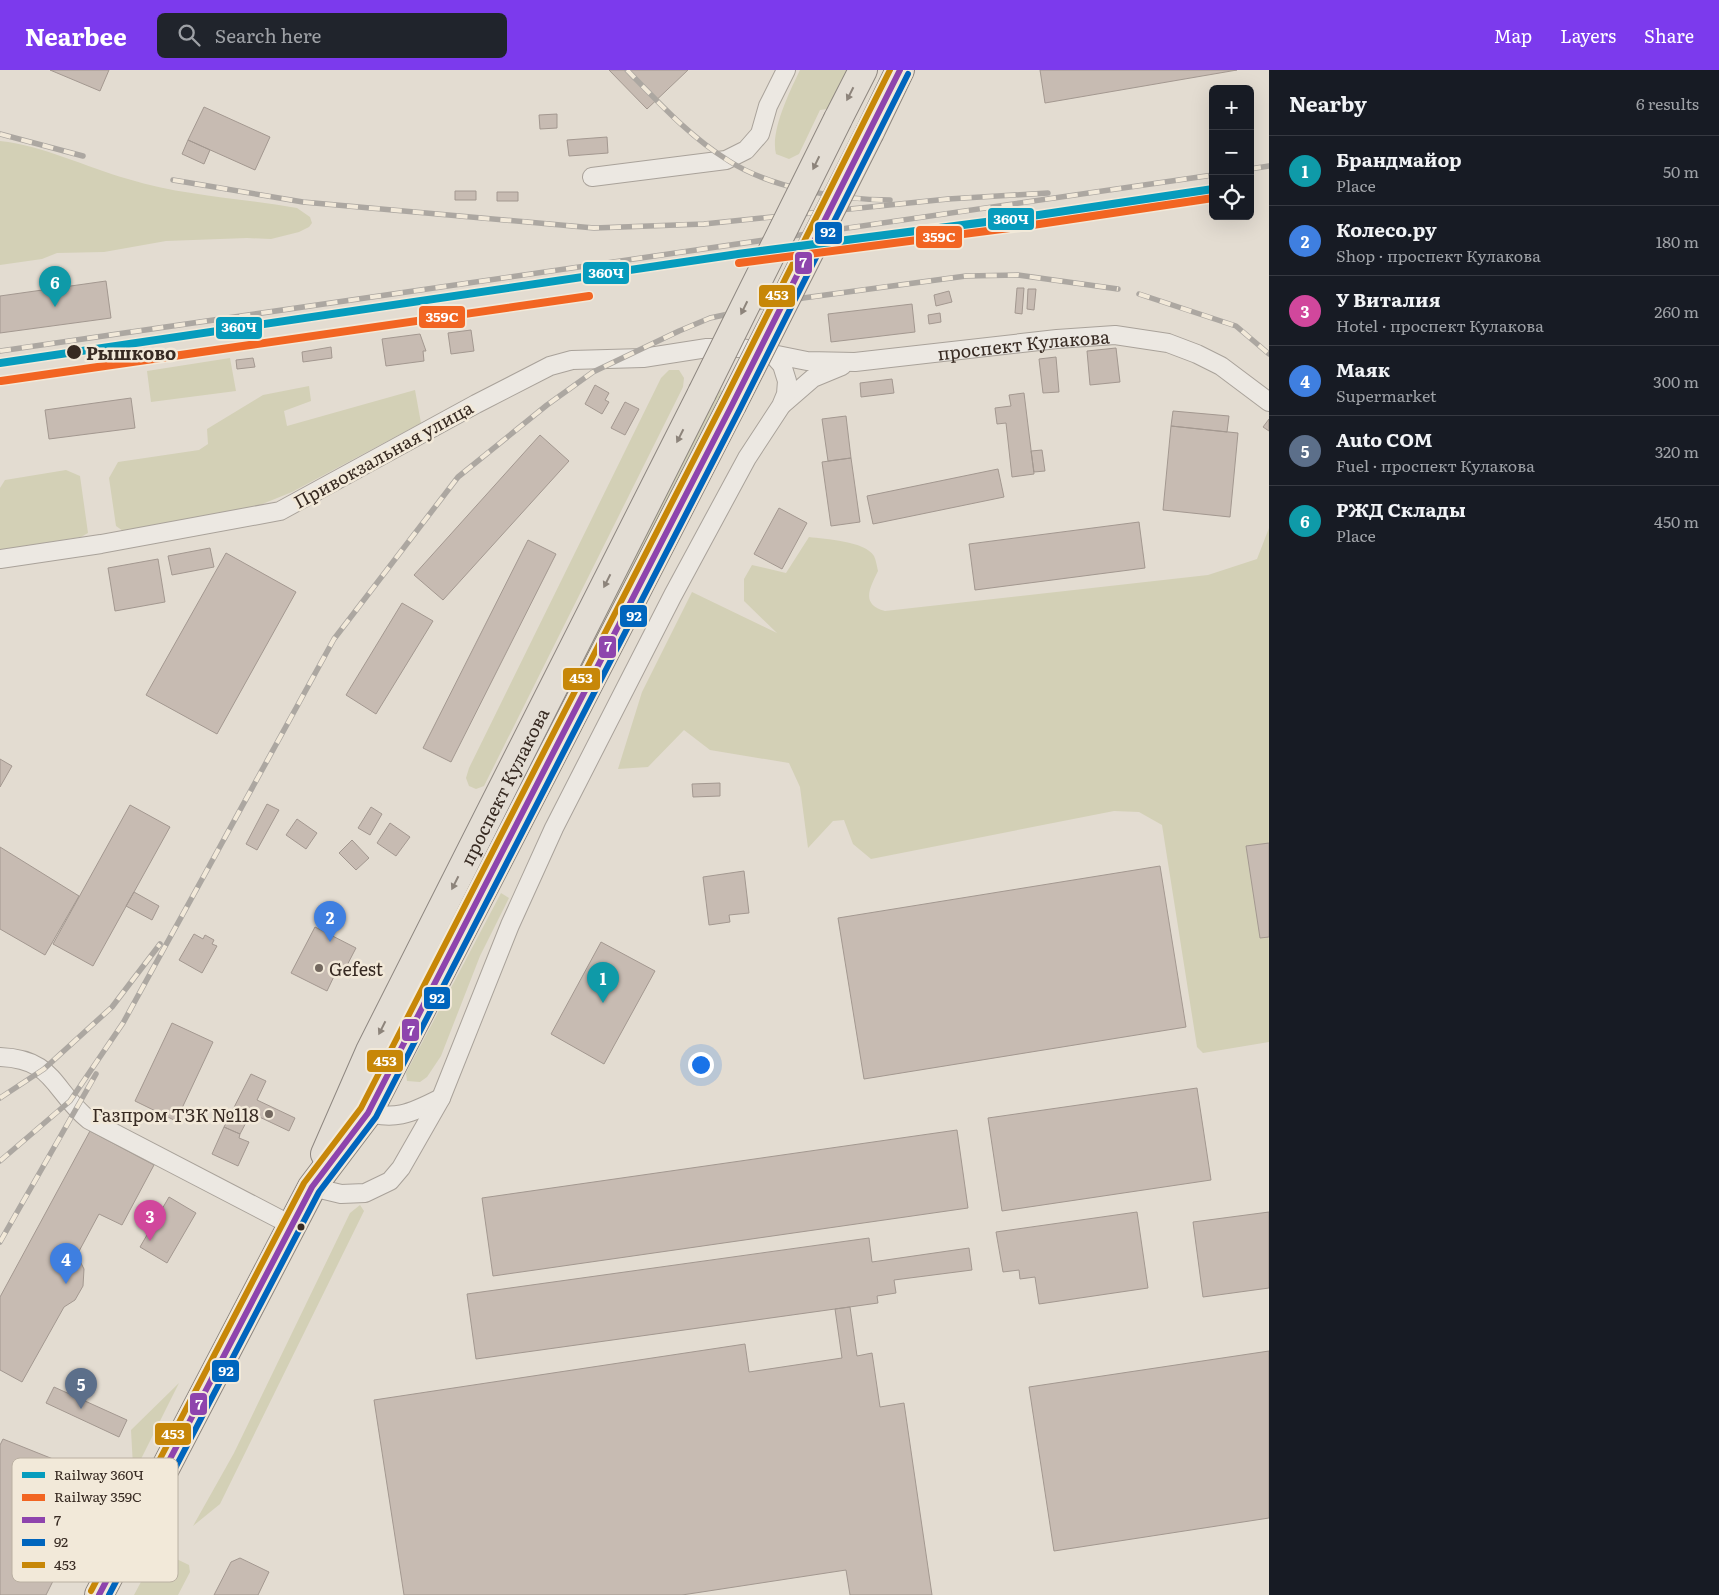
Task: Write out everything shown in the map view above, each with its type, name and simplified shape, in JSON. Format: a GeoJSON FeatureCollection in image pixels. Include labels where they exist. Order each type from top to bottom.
{"type":"FeatureCollection","features":[{"type":"Feature","properties":{"kind":"main road","name":"проспект Кулакова"},"geometry":{"type":"LineString","coordinates":[[357,1108],[375,1042],[702,393],[862,70]]}},
{"type":"Feature","properties":{"kind":"main road","name":"проспект Кулакова"},"geometry":{"type":"LineString","coordinates":[[172,1458],[291,1225],[357,1108],[732,405],[900,70]]}},
{"type":"Feature","properties":{"kind":"main road","name":"проспект Кулакова"},"geometry":{"type":"LineString","coordinates":[[100,1595],[107,1582]]}},
{"type":"Feature","properties":{"kind":"street"},"geometry":{"type":"LineString","coordinates":[[592,177],[726,160],[746,150],[760,134],[768,106],[786,70]]}},
{"type":"Feature","properties":{"kind":"street","name":"проспект Кулакова"},"geometry":{"type":"LineString","coordinates":[[761,350],[807,361],[855,362],[1057,339],[1115,336],[1168,343],[1197,354],[1221,366],[1269,402]]}},
{"type":"Feature","properties":{"kind":"street","name":"Привокзальная улица"},"geometry":{"type":"LineString","coordinates":[[0,559],[101,544],[280,511],[550,366],[592,358],[663,356],[706,348],[761,350]]}},
{"type":"Feature","properties":{"kind":"street"},"geometry":{"type":"LineString","coordinates":[[313,1185],[341,1194],[365,1193],[390,1181],[400,1168],[441,1098],[510,924],[554,828],[747,458],[781,406],[786,394],[787,381],[785,372],[774,356],[761,350]]}},
{"type":"Feature","properties":{"kind":"street"},"geometry":{"type":"LineString","coordinates":[[781,406],[814,378],[855,362]]}},
{"type":"Feature","properties":{"kind":"street"},"geometry":{"type":"LineString","coordinates":[[0,1057],[29,1060],[44,1069],[76,1109],[89,1120],[291,1225]]}},
{"type":"Feature","properties":{"kind":"street"},"geometry":{"type":"LineString","coordinates":[[357,1108],[384,1117],[399,1116],[441,1098]]}},
{"type":"Feature","properties":{"kind":"shaded area"},"geometry":{"type":"Polygon","coordinates":[[[800,70],[847,70],[827,109],[820,110],[799,154],[789,159],[776,154],[776,134],[782,111],[800,70]]]}},
{"type":"Feature","properties":{"kind":"shaded area"},"geometry":{"type":"Polygon","coordinates":[[[0,141],[33,147],[149,185],[297,208],[310,217],[312,223],[309,227],[299,232],[271,239],[166,241],[104,252],[57,253],[42,259],[0,265],[0,141]]]}},
{"type":"Feature","properties":{"kind":"shaded area"},"geometry":{"type":"Polygon","coordinates":[[[230,358],[236,391],[151,402],[147,371],[230,358]]]}},
{"type":"Feature","properties":{"kind":"shaded area"},"geometry":{"type":"Polygon","coordinates":[[[669,370],[679,370],[684,378],[683,387],[484,786],[476,789],[469,786],[466,778],[469,768],[661,378],[669,370]]]}},
{"type":"Feature","properties":{"kind":"shaded area"},"geometry":{"type":"Polygon","coordinates":[[[309,386],[311,401],[284,411],[287,426],[415,390],[421,423],[292,492],[255,507],[123,531],[116,526],[109,478],[118,462],[199,450],[208,444],[207,429],[263,395],[309,386]]]}},
{"type":"Feature","properties":{"kind":"shaded area"},"geometry":{"type":"Polygon","coordinates":[[[719,389],[726,393],[569,701],[561,697],[719,389]]]}},
{"type":"Feature","properties":{"kind":"shaded area"},"geometry":{"type":"Polygon","coordinates":[[[66,470],[80,476],[88,533],[81,537],[0,550],[0,488],[5,480],[66,470]]]}},
{"type":"Feature","properties":{"kind":"shaded area"},"geometry":{"type":"Polygon","coordinates":[[[1269,528],[1269,1042],[1203,1053],[1197,1047],[1162,825],[1139,812],[1114,811],[871,859],[853,844],[844,820],[833,821],[808,848],[800,787],[789,763],[710,750],[684,730],[648,767],[618,769],[642,692],[692,592],[777,633],[744,601],[744,579],[752,565],[786,573],[809,537],[854,544],[869,551],[874,556],[878,571],[870,589],[870,600],[877,608],[885,611],[1208,575],[1257,559],[1269,528]]]}},
{"type":"Feature","properties":{"kind":"shaded area"},"geometry":{"type":"Polygon","coordinates":[[[501,893],[509,898],[480,956],[441,1056],[427,1077],[420,1082],[407,1081],[406,1073],[501,893]]]}},
{"type":"Feature","properties":{"kind":"shaded area"},"geometry":{"type":"Polygon","coordinates":[[[360,1205],[364,1211],[220,1504],[193,1526],[234,1453],[350,1213],[360,1205]]]}},
{"type":"Feature","properties":{"kind":"shaded area"},"geometry":{"type":"Polygon","coordinates":[[[179,1383],[142,1458],[133,1458],[131,1430],[179,1383]]]}},
{"type":"Feature","properties":{"kind":"shaded area"},"geometry":{"type":"Polygon","coordinates":[[[178,1560],[189,1565],[190,1572],[178,1595],[134,1595],[141,1582],[178,1582],[178,1560]]]}},
{"type":"Feature","properties":{"kind":"building"},"geometry":{"type":"Polygon","coordinates":[[[50,70],[109,70],[100,91],[50,70]]]}},
{"type":"Feature","properties":{"kind":"building"},"geometry":{"type":"Polygon","coordinates":[[[609,70],[688,70],[647,109],[609,70]]]}},
{"type":"Feature","properties":{"kind":"building"},"geometry":{"type":"Polygon","coordinates":[[[1040,70],[1237,70],[1045,103],[1040,70]]]}},
{"type":"Feature","properties":{"kind":"building"},"geometry":{"type":"Polygon","coordinates":[[[204,107],[270,137],[255,170],[188,140],[204,107]]]}},
{"type":"Feature","properties":{"kind":"building"},"geometry":{"type":"Polygon","coordinates":[[[557,114],[557,128],[540,129],[539,115],[557,114]]]}},
{"type":"Feature","properties":{"kind":"building"},"geometry":{"type":"Polygon","coordinates":[[[607,137],[608,153],[569,156],[567,140],[607,137]]]}},
{"type":"Feature","properties":{"kind":"building"},"geometry":{"type":"Polygon","coordinates":[[[188,140],[210,150],[204,164],[182,154],[188,140]]]}},
{"type":"Feature","properties":{"kind":"building"},"geometry":{"type":"Polygon","coordinates":[[[455,191],[476,191],[476,200],[455,200],[455,191]]]}},
{"type":"Feature","properties":{"kind":"building"},"geometry":{"type":"Polygon","coordinates":[[[497,192],[518,192],[518,201],[497,201],[497,192]]]}},
{"type":"Feature","properties":{"kind":"building"},"geometry":{"type":"Polygon","coordinates":[[[106,281],[111,318],[0,333],[0,296],[106,281]]]}},
{"type":"Feature","properties":{"kind":"building"},"geometry":{"type":"Polygon","coordinates":[[[1017,288],[1024,288],[1022,314],[1015,313],[1017,288]]]}},
{"type":"Feature","properties":{"kind":"building"},"geometry":{"type":"Polygon","coordinates":[[[1028,289],[1036,289],[1034,310],[1027,309],[1028,289]]]}},
{"type":"Feature","properties":{"kind":"building"},"geometry":{"type":"Polygon","coordinates":[[[949,291],[952,302],[936,306],[934,295],[949,291]]]}},
{"type":"Feature","properties":{"kind":"building"},"geometry":{"type":"Polygon","coordinates":[[[912,304],[915,332],[831,342],[828,314],[912,304]]]}},
{"type":"Feature","properties":{"kind":"building"},"geometry":{"type":"Polygon","coordinates":[[[940,313],[941,322],[929,324],[928,315],[940,313]]]}},
{"type":"Feature","properties":{"kind":"building"},"geometry":{"type":"Polygon","coordinates":[[[471,330],[474,351],[451,354],[448,333],[471,330]]]}},
{"type":"Feature","properties":{"kind":"building"},"geometry":{"type":"Polygon","coordinates":[[[420,334],[426,351],[423,351],[424,361],[386,366],[382,339],[420,334]]]}},
{"type":"Feature","properties":{"kind":"building"},"geometry":{"type":"Polygon","coordinates":[[[331,347],[332,358],[303,362],[302,352],[331,347]]]}},
{"type":"Feature","properties":{"kind":"building"},"geometry":{"type":"Polygon","coordinates":[[[1116,348],[1120,382],[1090,385],[1087,351],[1116,348]]]}},
{"type":"Feature","properties":{"kind":"building"},"geometry":{"type":"Polygon","coordinates":[[[1056,357],[1059,392],[1043,393],[1039,359],[1056,357]]]}},
{"type":"Feature","properties":{"kind":"building"},"geometry":{"type":"Polygon","coordinates":[[[253,358],[255,367],[237,369],[236,360],[253,358]]]}},
{"type":"Feature","properties":{"kind":"building"},"geometry":{"type":"Polygon","coordinates":[[[892,379],[894,393],[861,397],[860,383],[892,379]]]}},
{"type":"Feature","properties":{"kind":"building"},"geometry":{"type":"Polygon","coordinates":[[[595,385],[609,393],[605,400],[609,402],[602,414],[585,404],[595,385]]]}},
{"type":"Feature","properties":{"kind":"building"},"geometry":{"type":"Polygon","coordinates":[[[1024,393],[1034,474],[1012,477],[1006,423],[997,424],[995,408],[1011,406],[1009,395],[1024,393]]]}},
{"type":"Feature","properties":{"kind":"building","name":"Рышково"},"geometry":{"type":"Polygon","coordinates":[[[131,398],[135,428],[49,439],[45,410],[131,398]]]}},
{"type":"Feature","properties":{"kind":"building"},"geometry":{"type":"Polygon","coordinates":[[[625,402],[639,409],[625,435],[611,428],[625,402]]]}},
{"type":"Feature","properties":{"kind":"building"},"geometry":{"type":"Polygon","coordinates":[[[1173,411],[1229,416],[1227,432],[1171,426],[1173,411]]]}},
{"type":"Feature","properties":{"kind":"building"},"geometry":{"type":"Polygon","coordinates":[[[846,416],[851,458],[828,461],[822,419],[846,416]]]}},
{"type":"Feature","properties":{"kind":"building"},"geometry":{"type":"Polygon","coordinates":[[[1269,419],[1269,431],[1263,427],[1269,419]]]}},
{"type":"Feature","properties":{"kind":"building"},"geometry":{"type":"Polygon","coordinates":[[[1171,426],[1238,433],[1230,517],[1163,510],[1171,426]]]}},
{"type":"Feature","properties":{"kind":"building"},"geometry":{"type":"Polygon","coordinates":[[[540,435],[569,461],[443,600],[414,575],[540,435]]]}},
{"type":"Feature","properties":{"kind":"building"},"geometry":{"type":"Polygon","coordinates":[[[1042,450],[1045,471],[1034,472],[1031,451],[1042,450]]]}},
{"type":"Feature","properties":{"kind":"building"},"geometry":{"type":"Polygon","coordinates":[[[851,458],[860,522],[831,526],[822,462],[851,458]]]}},
{"type":"Feature","properties":{"kind":"building"},"geometry":{"type":"Polygon","coordinates":[[[998,469],[1004,497],[873,524],[867,496],[998,469]]]}},
{"type":"Feature","properties":{"kind":"building"},"geometry":{"type":"Polygon","coordinates":[[[779,508],[807,523],[782,569],[754,554],[779,508]]]}},
{"type":"Feature","properties":{"kind":"building"},"geometry":{"type":"Polygon","coordinates":[[[1139,522],[1145,568],[975,590],[969,544],[1139,522]]]}},
{"type":"Feature","properties":{"kind":"building"},"geometry":{"type":"Polygon","coordinates":[[[528,540],[556,554],[451,762],[423,748],[528,540]]]}},
{"type":"Feature","properties":{"kind":"building"},"geometry":{"type":"Polygon","coordinates":[[[210,548],[214,567],[172,575],[168,556],[210,548]]]}},
{"type":"Feature","properties":{"kind":"building"},"geometry":{"type":"Polygon","coordinates":[[[226,553],[296,592],[217,734],[146,695],[226,553]]]}},
{"type":"Feature","properties":{"kind":"building"},"geometry":{"type":"Polygon","coordinates":[[[158,559],[165,602],[115,611],[108,568],[158,559]]]}},
{"type":"Feature","properties":{"kind":"building"},"geometry":{"type":"Polygon","coordinates":[[[402,603],[433,621],[376,714],[346,695],[402,603]]]}},
{"type":"Feature","properties":{"kind":"building"},"geometry":{"type":"Polygon","coordinates":[[[0,759],[12,766],[0,787],[0,759]]]}},
{"type":"Feature","properties":{"kind":"building"},"geometry":{"type":"Polygon","coordinates":[[[720,783],[720,796],[693,797],[692,784],[720,783]]]}},
{"type":"Feature","properties":{"kind":"building"},"geometry":{"type":"Polygon","coordinates":[[[267,804],[279,810],[257,850],[246,844],[267,804]]]}},
{"type":"Feature","properties":{"kind":"building"},"geometry":{"type":"Polygon","coordinates":[[[130,805],[170,827],[93,966],[53,944],[130,805]]]}},
{"type":"Feature","properties":{"kind":"building"},"geometry":{"type":"Polygon","coordinates":[[[371,807],[382,814],[370,835],[358,828],[371,807]]]}},
{"type":"Feature","properties":{"kind":"building"},"geometry":{"type":"Polygon","coordinates":[[[297,819],[317,833],[306,849],[286,835],[297,819]]]}},
{"type":"Feature","properties":{"kind":"building"},"geometry":{"type":"Polygon","coordinates":[[[390,823],[410,837],[396,856],[377,843],[390,823]]]}},
{"type":"Feature","properties":{"kind":"building"},"geometry":{"type":"Polygon","coordinates":[[[352,840],[369,858],[356,870],[339,853],[352,840]]]}},
{"type":"Feature","properties":{"kind":"building"},"geometry":{"type":"Polygon","coordinates":[[[1269,843],[1269,937],[1260,938],[1246,846],[1269,843]]]}},
{"type":"Feature","properties":{"kind":"building"},"geometry":{"type":"Polygon","coordinates":[[[0,847],[79,896],[45,955],[0,929],[0,847]]]}},
{"type":"Feature","properties":{"kind":"building"},"geometry":{"type":"Polygon","coordinates":[[[1160,866],[1186,1027],[864,1079],[838,918],[1160,866]]]}},
{"type":"Feature","properties":{"kind":"building"},"geometry":{"type":"Polygon","coordinates":[[[744,871],[749,913],[729,915],[730,922],[709,925],[703,877],[744,871]]]}},
{"type":"Feature","properties":{"kind":"building"},"geometry":{"type":"Polygon","coordinates":[[[134,892],[159,906],[152,920],[126,906],[134,892]]]}},
{"type":"Feature","properties":{"kind":"building"},"geometry":{"type":"Polygon","coordinates":[[[315,927],[356,948],[343,973],[337,970],[327,991],[291,973],[315,927]]]}},
{"type":"Feature","properties":{"kind":"building"},"geometry":{"type":"Polygon","coordinates":[[[194,934],[203,939],[205,935],[214,940],[212,944],[217,946],[202,973],[179,960],[194,934]]]}},
{"type":"Feature","properties":{"kind":"building"},"geometry":{"type":"Polygon","coordinates":[[[601,942],[655,971],[604,1064],[551,1034],[601,942]]]}},
{"type":"Feature","properties":{"kind":"building"},"geometry":{"type":"Polygon","coordinates":[[[172,1023],[213,1042],[176,1121],[135,1101],[172,1023]]]}},
{"type":"Feature","properties":{"kind":"building"},"geometry":{"type":"Polygon","coordinates":[[[251,1074],[266,1081],[257,1100],[295,1118],[289,1131],[251,1113],[240,1134],[224,1127],[251,1074]]]}},
{"type":"Feature","properties":{"kind":"building"},"geometry":{"type":"Polygon","coordinates":[[[1197,1088],[1211,1180],[1002,1211],[988,1118],[1197,1088]]]}},
{"type":"Feature","properties":{"kind":"building"},"geometry":{"type":"Polygon","coordinates":[[[224,1127],[240,1134],[239,1138],[249,1142],[238,1166],[212,1154],[224,1127]]]}},
{"type":"Feature","properties":{"kind":"building"},"geometry":{"type":"Polygon","coordinates":[[[957,1130],[968,1208],[493,1276],[482,1198],[957,1130]]]}},
{"type":"Feature","properties":{"kind":"building"},"geometry":{"type":"Polygon","coordinates":[[[90,1131],[154,1165],[122,1225],[99,1214],[77,1255],[84,1269],[83,1286],[75,1300],[64,1307],[22,1382],[0,1370],[0,1297],[90,1131]]]}},
{"type":"Feature","properties":{"kind":"building"},"geometry":{"type":"Polygon","coordinates":[[[169,1197],[196,1213],[167,1263],[140,1247],[169,1197]]]}},
{"type":"Feature","properties":{"kind":"building"},"geometry":{"type":"Polygon","coordinates":[[[1137,1212],[1148,1288],[1039,1304],[1035,1277],[1020,1279],[1019,1270],[1003,1272],[996,1232],[1137,1212]]]}},
{"type":"Feature","properties":{"kind":"building"},"geometry":{"type":"Polygon","coordinates":[[[1269,1212],[1269,1288],[1203,1297],[1193,1222],[1269,1212]]]}},
{"type":"Feature","properties":{"kind":"building"},"geometry":{"type":"Polygon","coordinates":[[[869,1238],[872,1262],[969,1248],[972,1270],[894,1280],[896,1293],[877,1296],[878,1303],[476,1359],[467,1294],[869,1238]]]}},
{"type":"Feature","properties":{"kind":"building"},"geometry":{"type":"Polygon","coordinates":[[[850,1307],[857,1356],[872,1353],[880,1407],[904,1403],[932,1595],[850,1595],[846,1570],[682,1595],[404,1595],[374,1400],[745,1344],[749,1372],[842,1358],[835,1309],[850,1307]]]}},
{"type":"Feature","properties":{"kind":"building"},"geometry":{"type":"Polygon","coordinates":[[[1269,1351],[1269,1518],[1054,1551],[1029,1387],[1269,1351]]]}},
{"type":"Feature","properties":{"kind":"building"},"geometry":{"type":"Polygon","coordinates":[[[54,1387],[127,1420],[119,1437],[46,1403],[54,1387]]]}},
{"type":"Feature","properties":{"kind":"building"},"geometry":{"type":"Polygon","coordinates":[[[3,1439],[50,1458],[12,1458],[12,1582],[52,1582],[46,1595],[0,1595],[0,1445],[3,1439]]]}},
{"type":"Feature","properties":{"kind":"building"},"geometry":{"type":"Polygon","coordinates":[[[240,1558],[269,1572],[258,1595],[214,1595],[231,1562],[240,1558]]]}},
{"type":"Feature","properties":{"kind":"railway"},"geometry":{"type":"LineString","coordinates":[[627,70],[663,107],[701,141],[715,152],[746,170],[806,191],[850,198],[890,200]]}},
{"type":"Feature","properties":{"kind":"railway"},"geometry":{"type":"LineString","coordinates":[[0,134],[83,156]]}},
{"type":"Feature","properties":{"kind":"railway"},"geometry":{"type":"LineString","coordinates":[[1254,168],[1269,166]]}},
{"type":"Feature","properties":{"kind":"railway"},"geometry":{"type":"LineString","coordinates":[[0,351],[1209,176]]}},
{"type":"Feature","properties":{"kind":"railway"},"geometry":{"type":"LineString","coordinates":[[173,180],[303,202],[594,228],[704,224],[948,199],[1048,193]]}},
{"type":"Feature","properties":{"kind":"railway"},"geometry":{"type":"LineString","coordinates":[[0,1161],[70,1101],[123,1023],[334,639],[458,477],[547,405],[593,372],[710,318],[803,298],[966,276],[1018,275],[1118,289]]}},
{"type":"Feature","properties":{"kind":"railway"},"geometry":{"type":"LineString","coordinates":[[1139,294],[1236,326],[1269,354]]}},
{"type":"Feature","properties":{"kind":"railway"},"geometry":{"type":"LineString","coordinates":[[0,1098],[44,1069],[112,1007],[160,944]]}},
{"type":"Feature","properties":{"kind":"railway"},"geometry":{"type":"LineString","coordinates":[[0,1242],[96,1074]]}},
{"type":"Feature","properties":{"kind":"rail line","name":"360Ч"},"geometry":{"type":"LineString","coordinates":[[0,363],[738,254],[1025,217],[1209,190]]}},
{"type":"Feature","properties":{"kind":"rail line","name":"359С"},"geometry":{"type":"LineString","coordinates":[[739,263],[1026,226],[1209,199]]}},
{"type":"Feature","properties":{"kind":"rail line","name":"359С"},"geometry":{"type":"LineString","coordinates":[[1,381],[589,296]]}},
{"type":"Feature","properties":{"kind":"transit line","name":"453"},"geometry":{"type":"LineString","coordinates":[[160,1458],[304,1183],[361,1108],[724,401],[890,70]]}},
{"type":"Feature","properties":{"kind":"transit line","name":"7"},"geometry":{"type":"LineString","coordinates":[[171,1458],[312,1187],[368,1113],[732,405],[900,70]]}},
{"type":"Feature","properties":{"kind":"transit line","name":"92"},"geometry":{"type":"LineString","coordinates":[[178,1463],[319,1192],[376,1117],[740,409],[908,74]]}},
{"type":"Feature","properties":{"kind":"transit line","name":"453"},"geometry":{"type":"LineString","coordinates":[[91,1591],[96,1582]]}},
{"type":"Feature","properties":{"kind":"transit line","name":"7"},"geometry":{"type":"LineString","coordinates":[[99,1595],[106,1582]]}},
{"type":"Feature","properties":{"kind":"transit line","name":"92"},"geometry":{"type":"LineString","coordinates":[[109,1595],[116,1582]]}},
{"type":"Feature","properties":{"kind":"place","name":"РЖД Склады"},"geometry":{"type":"Point","coordinates":[55,307]}},
{"type":"Feature","properties":{"kind":"place","name":"Рышково"},"geometry":{"type":"Point","coordinates":[74,352]}},
{"type":"Feature","properties":{"kind":"place","name":"Колесо.ру"},"geometry":{"type":"Point","coordinates":[330,942]}},
{"type":"Feature","properties":{"kind":"place","name":"Gefest"},"geometry":{"type":"Point","coordinates":[319,968]}},
{"type":"Feature","properties":{"kind":"place","name":"Брандмайор"},"geometry":{"type":"Point","coordinates":[603,1003]}},
{"type":"Feature","properties":{"kind":"place","name":"Газпром ТЗК №118"},"geometry":{"type":"Point","coordinates":[269,1114]}},
{"type":"Feature","properties":{"kind":"place","name":"У Виталия"},"geometry":{"type":"Point","coordinates":[150,1241]}},
{"type":"Feature","properties":{"kind":"place","name":"Маяк"},"geometry":{"type":"Point","coordinates":[66,1284]}},
{"type":"Feature","properties":{"kind":"place","name":"Auto COM"},"geometry":{"type":"Point","coordinates":[81,1409]}}]}
